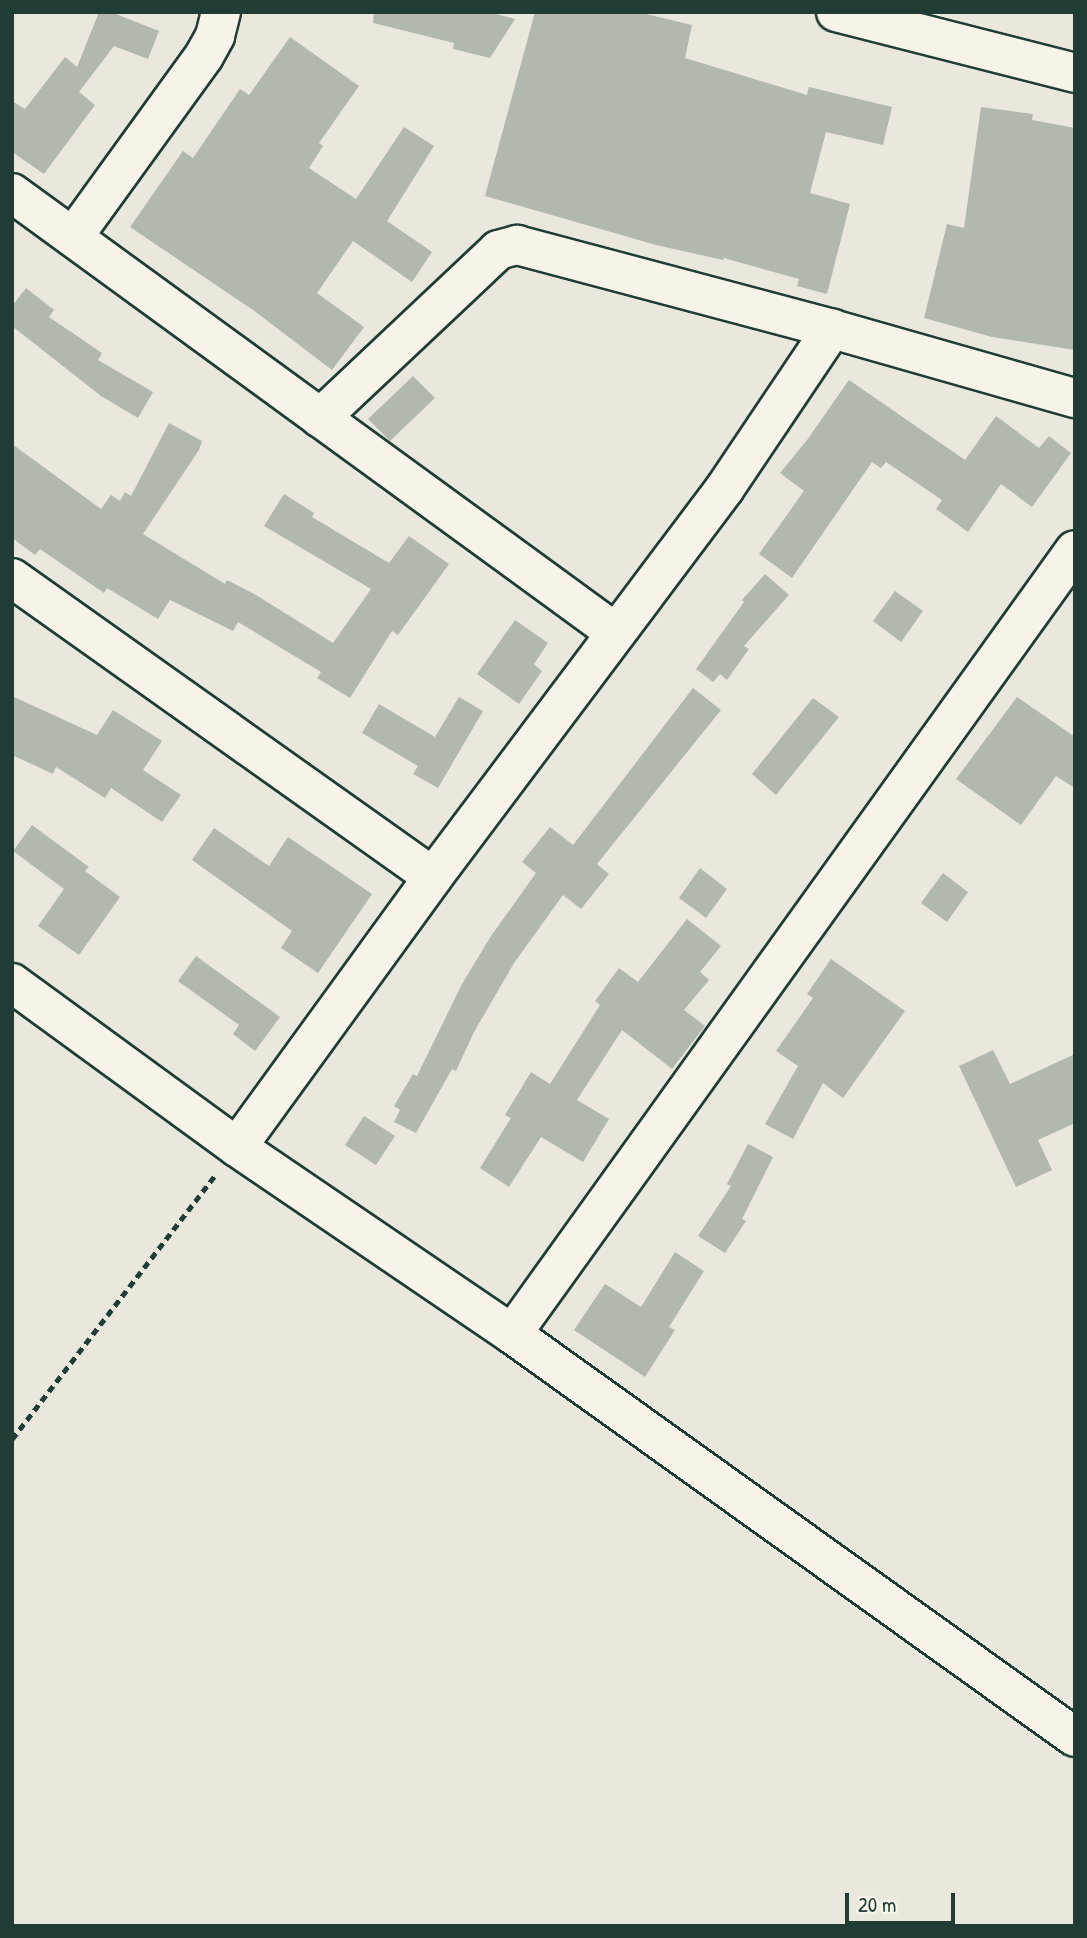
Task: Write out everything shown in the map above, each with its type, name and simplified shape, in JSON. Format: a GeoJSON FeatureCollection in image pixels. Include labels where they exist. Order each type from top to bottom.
{"type":"FeatureCollection","features":[{"type":"Feature","properties":{"kind":"street"},"geometry":{"type":"LineString","coordinates":[[74,237],[204,56],[215,36],[221,12]]}},
{"type":"Feature","properties":{"kind":"street"},"geometry":{"type":"LineString","coordinates":[[836,12],[1075,73]]}},
{"type":"Feature","properties":{"kind":"street"},"geometry":{"type":"LineString","coordinates":[[12,193],[616,633]]}},
{"type":"Feature","properties":{"kind":"street"},"geometry":{"type":"LineString","coordinates":[[320,418],[498,250],[508,246],[525,247],[832,329],[1075,398]]}},
{"type":"Feature","properties":{"kind":"street"},"geometry":{"type":"LineString","coordinates":[[237,1147],[433,877],[725,488],[832,329]]}},
{"type":"Feature","properties":{"kind":"street"},"geometry":{"type":"LineString","coordinates":[[512,1334],[1075,550]]}},
{"type":"Feature","properties":{"kind":"street"},"geometry":{"type":"LineString","coordinates":[[12,579],[433,877]]}},
{"type":"Feature","properties":{"kind":"street"},"geometry":{"type":"LineString","coordinates":[[12,983],[237,1147],[512,1334],[1075,1737]]}},
{"type":"Feature","properties":{"kind":"path"},"geometry":{"type":"LineString","coordinates":[[12,1439],[237,1147]]}},
{"type":"Feature","properties":{"kind":"building"},"geometry":{"type":"Polygon","coordinates":[[[99,12],[111,12],[159,31],[148,59],[114,46],[79,92],[95,105],[44,174],[12,152],[12,101],[25,109],[65,57],[77,67],[99,12]]]}},
{"type":"Feature","properties":{"kind":"building"},"geometry":{"type":"Polygon","coordinates":[[[374,12],[489,12],[515,19],[490,58],[453,49],[454,43],[373,23],[374,12]]]}},
{"type":"Feature","properties":{"kind":"building"},"geometry":{"type":"Polygon","coordinates":[[[535,12],[638,12],[692,25],[685,58],[807,95],[809,87],[892,107],[883,145],[826,132],[810,193],[850,204],[827,294],[797,286],[799,279],[724,258],[723,260],[656,245],[485,196],[535,12]]]}},
{"type":"Feature","properties":{"kind":"building"},"geometry":{"type":"Polygon","coordinates":[[[290,37],[359,86],[319,143],[323,146],[309,168],[356,199],[404,127],[434,146],[387,221],[432,252],[412,282],[353,241],[317,293],[364,327],[332,370],[253,310],[130,227],[183,151],[193,158],[240,89],[249,95],[290,37]]]}},
{"type":"Feature","properties":{"kind":"building"},"geometry":{"type":"Polygon","coordinates":[[[981,107],[1033,114],[1032,120],[1075,128],[1075,350],[992,337],[924,318],[947,224],[964,228],[981,107]]]}},
{"type":"Feature","properties":{"kind":"building"},"geometry":{"type":"Polygon","coordinates":[[[26,288],[54,310],[49,317],[102,353],[98,360],[153,392],[138,418],[101,396],[12,326],[12,306],[26,288]]]}},
{"type":"Feature","properties":{"kind":"building"},"geometry":{"type":"Polygon","coordinates":[[[413,376],[435,398],[390,441],[368,419],[413,376]]]}},
{"type":"Feature","properties":{"kind":"building"},"geometry":{"type":"Polygon","coordinates":[[[849,380],[965,460],[996,416],[1039,448],[1049,436],[1071,453],[1032,507],[1001,484],[968,532],[936,509],[942,500],[886,462],[881,468],[872,462],[792,578],[759,554],[804,491],[780,473],[849,380]]]}},
{"type":"Feature","properties":{"kind":"building"},"geometry":{"type":"Polygon","coordinates":[[[169,423],[202,441],[199,450],[143,534],[225,584],[227,580],[256,595],[333,643],[371,589],[264,526],[284,494],[314,513],[312,517],[389,563],[409,536],[449,564],[398,635],[392,631],[350,698],[317,678],[321,672],[238,622],[233,631],[170,600],[158,619],[107,588],[104,593],[40,549],[35,555],[12,538],[12,444],[101,509],[111,495],[120,501],[125,492],[131,496],[169,423]]]}},
{"type":"Feature","properties":{"kind":"building"},"geometry":{"type":"Polygon","coordinates":[[[765,574],[789,595],[744,646],[749,649],[727,680],[720,674],[713,682],[696,669],[744,602],[742,600],[765,574]]]}},
{"type":"Feature","properties":{"kind":"building"},"geometry":{"type":"Polygon","coordinates":[[[895,591],[923,611],[901,642],[873,621],[895,591]]]}},
{"type":"Feature","properties":{"kind":"building"},"geometry":{"type":"Polygon","coordinates":[[[515,620],[548,643],[534,664],[542,671],[519,704],[477,674],[515,620]]]}},
{"type":"Feature","properties":{"kind":"building"},"geometry":{"type":"Polygon","coordinates":[[[693,688],[721,710],[597,864],[609,874],[581,909],[563,895],[514,963],[474,1032],[456,1071],[452,1069],[416,1133],[394,1122],[400,1110],[394,1106],[413,1074],[417,1076],[462,984],[491,936],[536,873],[522,862],[550,827],[573,845],[693,688]]]}},
{"type":"Feature","properties":{"kind":"building"},"geometry":{"type":"Polygon","coordinates":[[[12,696],[97,735],[113,710],[162,741],[143,770],[181,795],[162,822],[111,788],[105,798],[56,767],[53,774],[12,755],[12,696]]]}},
{"type":"Feature","properties":{"kind":"building"},"geometry":{"type":"Polygon","coordinates":[[[459,697],[483,711],[438,788],[413,774],[418,766],[362,733],[379,704],[435,737],[459,697]]]}},
{"type":"Feature","properties":{"kind":"building"},"geometry":{"type":"Polygon","coordinates":[[[1017,697],[1075,737],[1075,788],[1056,776],[1021,825],[956,779],[1017,697]]]}},
{"type":"Feature","properties":{"kind":"building"},"geometry":{"type":"Polygon","coordinates":[[[813,698],[839,717],[776,795],[752,774],[813,698]]]}},
{"type":"Feature","properties":{"kind":"building"},"geometry":{"type":"Polygon","coordinates":[[[32,825],[89,867],[85,871],[120,897],[79,955],[38,926],[64,889],[13,851],[32,825]]]}},
{"type":"Feature","properties":{"kind":"building"},"geometry":{"type":"Polygon","coordinates":[[[214,828],[269,866],[288,837],[372,894],[318,973],[281,948],[292,931],[192,860],[214,828]]]}},
{"type":"Feature","properties":{"kind":"building"},"geometry":{"type":"Polygon","coordinates":[[[700,868],[727,889],[706,918],[679,898],[700,868]]]}},
{"type":"Feature","properties":{"kind":"building"},"geometry":{"type":"Polygon","coordinates":[[[943,873],[968,892],[947,922],[921,903],[943,873]]]}},
{"type":"Feature","properties":{"kind":"building"},"geometry":{"type":"Polygon","coordinates":[[[687,919],[721,946],[700,972],[709,980],[684,1010],[705,1026],[672,1069],[622,1030],[577,1100],[609,1119],[583,1162],[541,1137],[509,1187],[480,1168],[511,1118],[505,1115],[531,1072],[550,1084],[600,1005],[595,1001],[619,968],[638,982],[687,919]]]}},
{"type":"Feature","properties":{"kind":"building"},"geometry":{"type":"Polygon","coordinates":[[[196,956],[280,1017],[255,1051],[233,1034],[239,1025],[178,981],[196,956]]]}},
{"type":"Feature","properties":{"kind":"building"},"geometry":{"type":"Polygon","coordinates":[[[831,959],[905,1011],[843,1098],[823,1083],[793,1139],[765,1124],[798,1066],[776,1051],[813,998],[807,994],[831,959]]]}},
{"type":"Feature","properties":{"kind":"building"},"geometry":{"type":"Polygon","coordinates":[[[993,1050],[1010,1084],[1075,1054],[1075,1123],[1038,1140],[1052,1170],[1016,1187],[959,1066],[993,1050]]]}},
{"type":"Feature","properties":{"kind":"building"},"geometry":{"type":"Polygon","coordinates":[[[364,1116],[395,1136],[376,1165],[345,1145],[364,1116]]]}},
{"type":"Feature","properties":{"kind":"building"},"geometry":{"type":"Polygon","coordinates":[[[748,1144],[773,1157],[742,1219],[746,1221],[725,1253],[698,1236],[731,1186],[727,1184],[748,1144]]]}},
{"type":"Feature","properties":{"kind":"building"},"geometry":{"type":"Polygon","coordinates":[[[675,1252],[704,1271],[669,1327],[675,1330],[645,1377],[574,1330],[605,1284],[641,1307],[675,1252]]]}}]}
